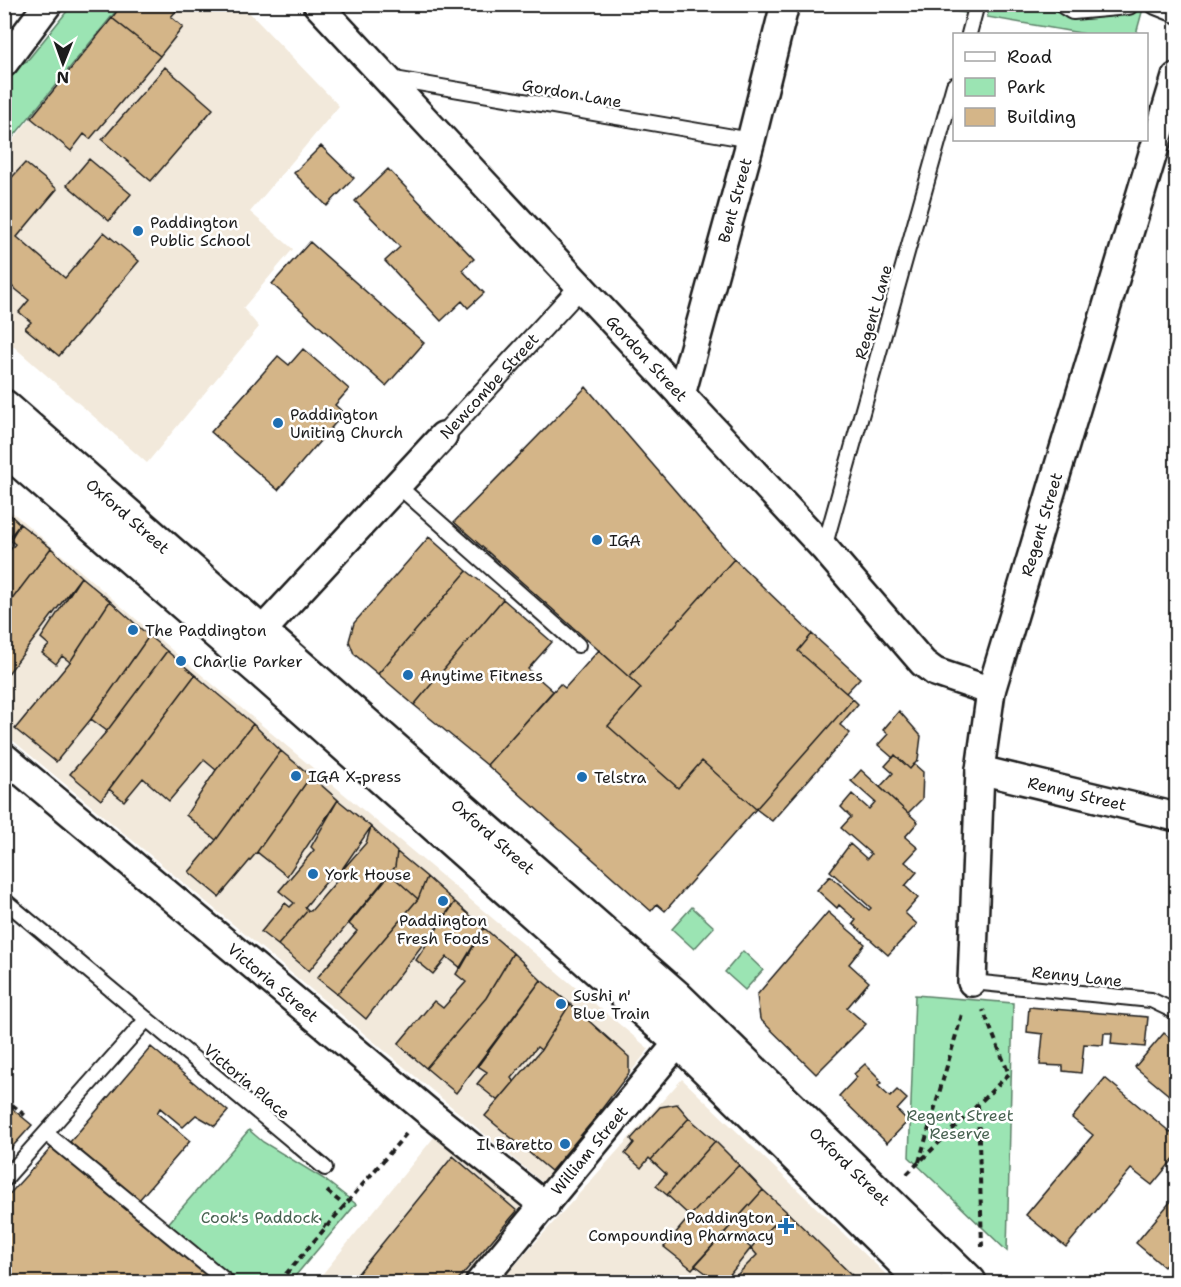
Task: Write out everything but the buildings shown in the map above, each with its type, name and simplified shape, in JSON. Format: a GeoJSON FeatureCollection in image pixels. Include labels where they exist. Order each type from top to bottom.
{"type":"FeatureCollection","features":[{"type":"Feature","properties":{"kind":"main road","name":"Oxford Street"},"geometry":{"type":"LineString","coordinates":[[4,407],[261,632],[688,1030],[925,1282]]}},
{"type":"Feature","properties":{"kind":"main road","name":"Oxford Street"},"geometry":{"type":"LineString","coordinates":[[4,447],[263,672],[975,1269]]}},
{"type":"Feature","properties":{"kind":"street"},"geometry":{"type":"LineString","coordinates":[[4,63],[48,4]]}},
{"type":"Feature","properties":{"kind":"street","name":"Gordon Street"},"geometry":{"type":"LineString","coordinates":[[317,4],[824,548],[923,663],[935,672],[991,691]]}},
{"type":"Feature","properties":{"kind":"street","name":"Bent Street"},"geometry":{"type":"LineString","coordinates":[[681,395],[751,141],[785,4]]}},
{"type":"Feature","properties":{"kind":"street"},"geometry":{"type":"LineString","coordinates":[[1065,4],[1073,9],[1128,4]]}},
{"type":"Feature","properties":{"kind":"street"},"geometry":{"type":"LineString","coordinates":[[1156,4],[1176,12]]}},
{"type":"Feature","properties":{"kind":"street","name":"Regent Street"},"geometry":{"type":"LineString","coordinates":[[972,982],[980,770],[991,691],[1176,77]]}},
{"type":"Feature","properties":{"kind":"street","name":"Newcombe Street"},"geometry":{"type":"LineString","coordinates":[[261,632],[580,287]]}},
{"type":"Feature","properties":{"kind":"street","name":"Victoria Street"},"geometry":{"type":"LineString","coordinates":[[4,757],[427,1111],[545,1206]]}},
{"type":"Feature","properties":{"kind":"street","name":"Renny Street"},"geometry":{"type":"LineString","coordinates":[[980,770],[1176,816]]}},
{"type":"Feature","properties":{"kind":"street","name":"William Street"},"geometry":{"type":"LineString","coordinates":[[480,1282],[688,1030]]}},
{"type":"Feature","properties":{"kind":"lane"},"geometry":{"type":"LineString","coordinates":[[969,33],[977,4]]}},
{"type":"Feature","properties":{"kind":"lane","name":"Gordon Lane"},"geometry":{"type":"LineString","coordinates":[[387,78],[751,141]]}},
{"type":"Feature","properties":{"kind":"lane","name":"Regent Lane"},"geometry":{"type":"LineString","coordinates":[[824,548],[953,90]]}},
{"type":"Feature","properties":{"kind":"lane"},"geometry":{"type":"LineString","coordinates":[[397,485],[578,645]]}},
{"type":"Feature","properties":{"kind":"lane","name":"Victoria Place"},"geometry":{"type":"LineString","coordinates":[[4,900],[325,1168]]}},
{"type":"Feature","properties":{"kind":"lane","name":"Renny Lane"},"geometry":{"type":"LineString","coordinates":[[972,982],[1151,1000],[1176,1012]]}},
{"type":"Feature","properties":{"kind":"lane"},"geometry":{"type":"LineString","coordinates":[[4,1180],[147,1019]]}},
{"type":"Feature","properties":{"kind":"lane"},"geometry":{"type":"LineString","coordinates":[[47,1134],[227,1282]]}},
{"type":"Feature","properties":{"kind":"path"},"geometry":{"type":"LineString","coordinates":[[902,1178],[1009,1074],[972,982]]}},
{"type":"Feature","properties":{"kind":"path"},"geometry":{"type":"LineString","coordinates":[[918,1163],[972,982]]}},
{"type":"Feature","properties":{"kind":"path"},"geometry":{"type":"LineString","coordinates":[[975,1269],[978,1104]]}},
{"type":"Feature","properties":{"kind":"path"},"geometry":{"type":"LineString","coordinates":[[279,1282],[427,1111]]}},
{"type":"Feature","properties":{"kind":"path"},"geometry":{"type":"LineString","coordinates":[[316,1218],[326,1227]]}},
{"type":"Feature","properties":{"kind":"shaded area","name":"Paddington Public School"},"geometry":{"type":"Polygon","coordinates":[[[122,5],[242,5],[339,106],[250,212],[293,249],[243,308],[259,327],[147,463],[5,339],[5,150],[122,5]]]}},
{"type":"Feature","properties":{"kind":"shaded area"},"geometry":{"type":"Polygon","coordinates":[[[4,505],[173,651],[649,1049],[543,1183],[5,734],[4,505]]]}},
{"type":"Feature","properties":{"kind":"shaded area"},"geometry":{"type":"Polygon","coordinates":[[[682,1079],[894,1282],[500,1282],[682,1079]]]}},
{"type":"Feature","properties":{"kind":"shaded area"},"geometry":{"type":"Polygon","coordinates":[[[435,1136],[529,1209],[465,1282],[316,1282],[435,1136]]]}},
{"type":"Feature","properties":{"kind":"green space"},"geometry":{"type":"Polygon","coordinates":[[[72,5],[121,5],[5,147],[4,70],[27,61],[72,5]]]}},
{"type":"Feature","properties":{"kind":"green space"},"geometry":{"type":"Polygon","coordinates":[[[914,5],[968,5],[966,13],[914,5]]]}},
{"type":"Feature","properties":{"kind":"green space"},"geometry":{"type":"Polygon","coordinates":[[[990,5],[1144,5],[1136,33],[1080,33],[987,17],[990,5]]]}},
{"type":"Feature","properties":{"kind":"green space"},"geometry":{"type":"Polygon","coordinates":[[[692,907],[714,927],[694,949],[672,929],[692,907]]]}},
{"type":"Feature","properties":{"kind":"green space"},"geometry":{"type":"Polygon","coordinates":[[[743,951],[763,970],[745,990],[725,972],[743,951]]]}},
{"type":"Feature","properties":{"kind":"green space","name":"Regent Street Reserve"},"geometry":{"type":"Polygon","coordinates":[[[915,995],[1013,1003],[1007,1251],[909,1157],[915,995]]]}},
{"type":"Feature","properties":{"kind":"green space","name":"Cook's Paddock"},"geometry":{"type":"Polygon","coordinates":[[[249,1130],[263,1142],[324,1179],[356,1204],[292,1282],[237,1282],[167,1225],[249,1130]]]}},
{"type":"Feature","properties":{"kind":"place","name":"Paddington Public School"},"geometry":{"type":"Point","coordinates":[138,231]}},
{"type":"Feature","properties":{"kind":"place","name":"Paddington Uniting Church"},"geometry":{"type":"Point","coordinates":[278,423]}},
{"type":"Feature","properties":{"kind":"place","name":"IGA"},"geometry":{"type":"Point","coordinates":[597,540]}},
{"type":"Feature","properties":{"kind":"place","name":"The Paddington"},"geometry":{"type":"Point","coordinates":[133,630]}},
{"type":"Feature","properties":{"kind":"place","name":"Charlie Parker"},"geometry":{"type":"Point","coordinates":[181,661]}},
{"type":"Feature","properties":{"kind":"place","name":"Anytime Fitness"},"geometry":{"type":"Point","coordinates":[408,675]}},
{"type":"Feature","properties":{"kind":"place","name":"IGA X-press"},"geometry":{"type":"Point","coordinates":[296,776]}},
{"type":"Feature","properties":{"kind":"place","name":"Telstra"},"geometry":{"type":"Point","coordinates":[582,777]}},
{"type":"Feature","properties":{"kind":"place","name":"York House"},"geometry":{"type":"Point","coordinates":[313,874]}},
{"type":"Feature","properties":{"kind":"place","name":"Paddington Fresh Foods"},"geometry":{"type":"Point","coordinates":[443,901]}},
{"type":"Feature","properties":{"kind":"place","name":"Sushi n' Blue Train"},"geometry":{"type":"Point","coordinates":[561,1004]}},
{"type":"Feature","properties":{"kind":"place","name":"Il Baretto"},"geometry":{"type":"Point","coordinates":[565,1144]}},
{"type":"Feature","properties":{"kind":"place","name":"Paddington Compounding Pharmacy"},"geometry":{"type":"Point","coordinates":[786,1226]}}]}
